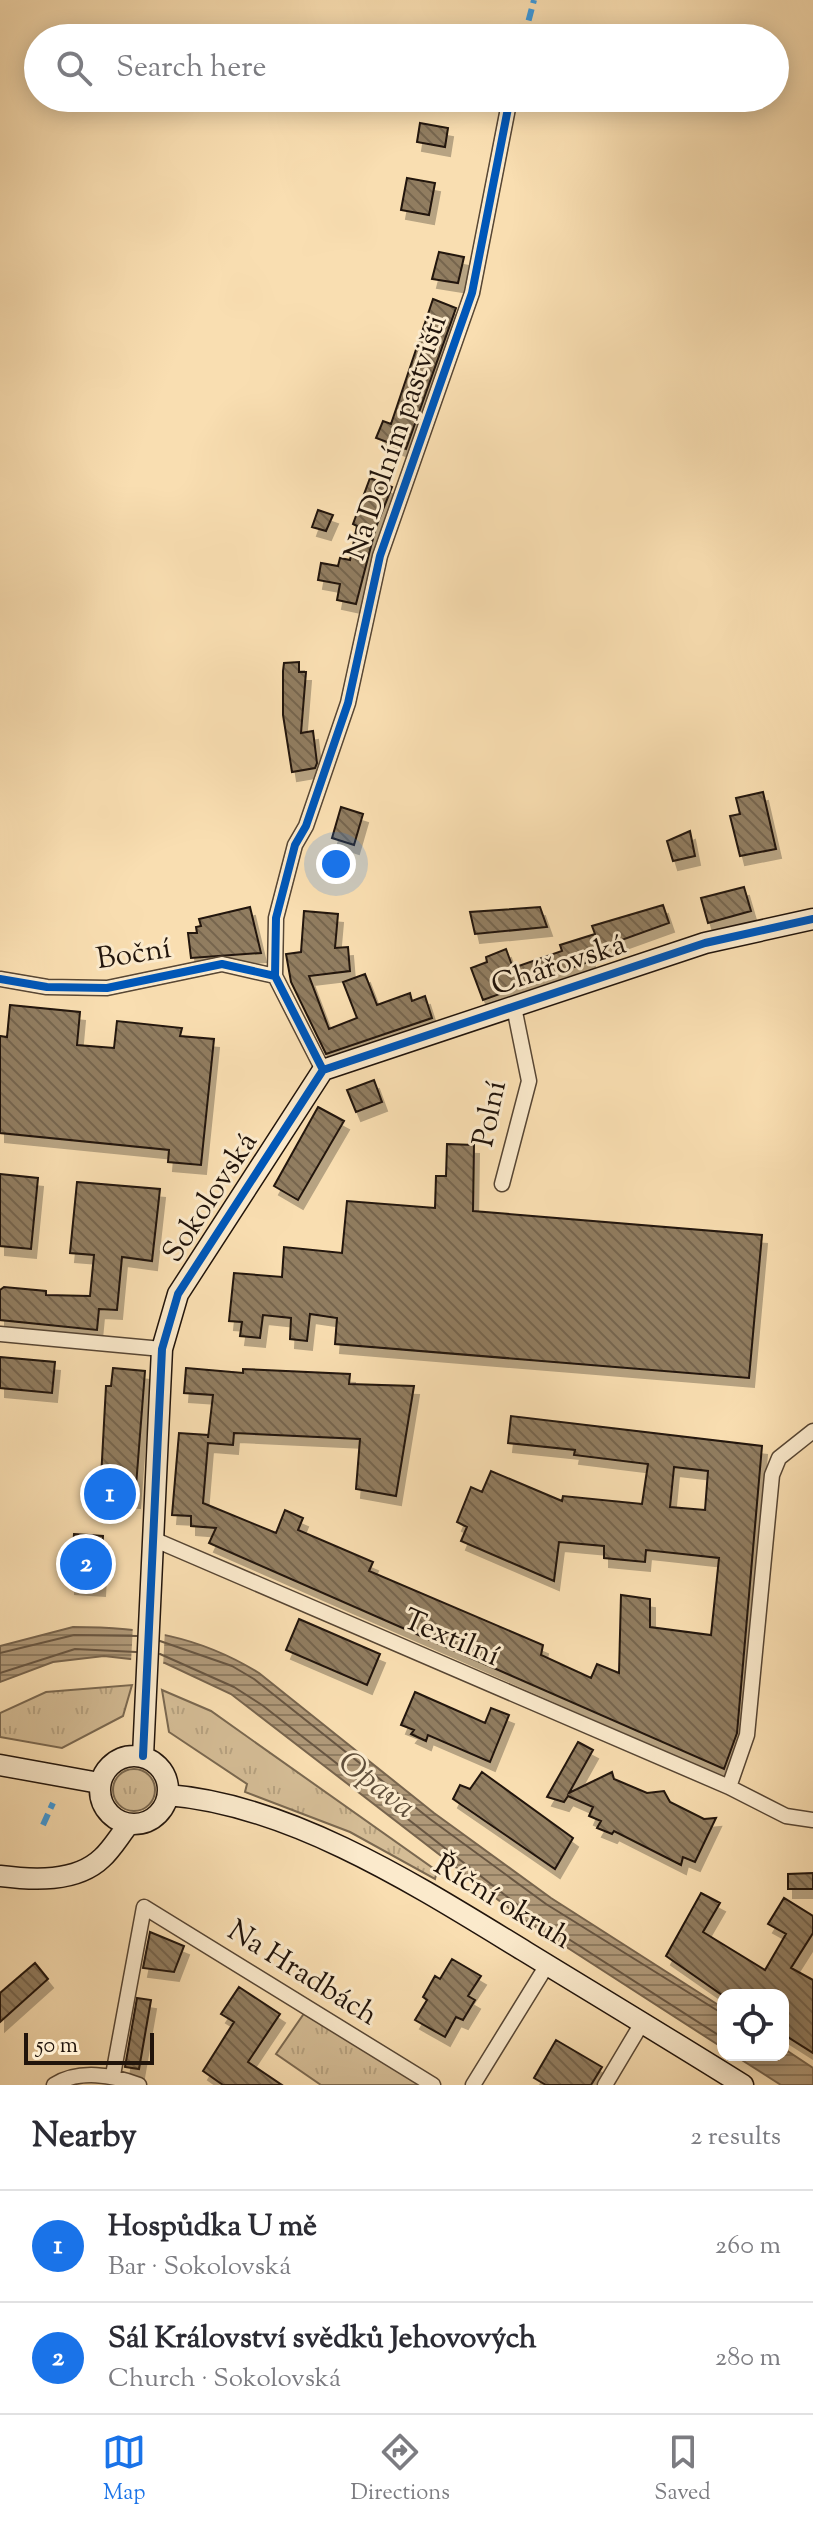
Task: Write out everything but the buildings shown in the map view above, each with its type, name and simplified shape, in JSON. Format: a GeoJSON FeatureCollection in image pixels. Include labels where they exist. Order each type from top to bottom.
{"type":"FeatureCollection","features":[{"type":"Feature","properties":{"kind":"street","name":"Na Dolním pastvišti"},"geometry":{"type":"LineString","coordinates":[[275,976],[276,918],[295,845],[306,826],[334,750],[380,556],[472,293],[507,112]]}},
{"type":"Feature","properties":{"kind":"street","name":"Chářovská"},"geometry":{"type":"LineString","coordinates":[[323,1070],[705,943],[813,919]]}},
{"type":"Feature","properties":{"kind":"street","name":"Boční"},"geometry":{"type":"LineString","coordinates":[[0,979],[47,987],[107,988],[222,964],[275,976]]}},
{"type":"Feature","properties":{"kind":"street"},"geometry":{"type":"LineString","coordinates":[[275,976],[323,1070]]}},
{"type":"Feature","properties":{"kind":"street","name":"Polní"},"geometry":{"type":"LineString","coordinates":[[502,1184],[529,1081],[514,1007]]}},
{"type":"Feature","properties":{"kind":"street","name":"Sokolovská"},"geometry":{"type":"LineString","coordinates":[[143,1756],[162,1349],[178,1294],[323,1070]]}},
{"type":"Feature","properties":{"kind":"street"},"geometry":{"type":"LineString","coordinates":[[0,1334],[162,1349]]}},
{"type":"Feature","properties":{"kind":"street"},"geometry":{"type":"LineString","coordinates":[[729,1787],[747,1735],[772,1475],[779,1458],[813,1431]]}},
{"type":"Feature","properties":{"kind":"street","name":"Textilní"},"geometry":{"type":"LineString","coordinates":[[153,1539],[729,1787],[786,1816],[813,1820]]}},
{"type":"Feature","properties":{"kind":"street"},"geometry":{"type":"LineString","coordinates":[[143,1756],[152,1760],[165,1775],[168,1795],[158,1814],[140,1824],[118,1821],[102,1805],[99,1783],[111,1763],[120,1758],[143,1756]]}},
{"type":"Feature","properties":{"kind":"street"},"geometry":{"type":"LineString","coordinates":[[0,1765],[99,1783]]}},
{"type":"Feature","properties":{"kind":"street","name":"Říční okruh"},"geometry":{"type":"LineString","coordinates":[[168,1795],[201,1798],[235,1807],[385,1868],[743,2085]]}},
{"type":"Feature","properties":{"kind":"street"},"geometry":{"type":"LineString","coordinates":[[0,1876],[30,1880],[70,1875],[100,1860],[129,1824]]}},
{"type":"Feature","properties":{"kind":"street","name":"Na Hradbách"},"geometry":{"type":"LineString","coordinates":[[113,2075],[144,1907],[433,2085]]}},
{"type":"Feature","properties":{"kind":"street"},"geometry":{"type":"LineString","coordinates":[[473,2085],[547,1965]]}},
{"type":"Feature","properties":{"kind":"street"},"geometry":{"type":"LineString","coordinates":[[605,2085],[642,2023]]}},
{"type":"Feature","properties":{"kind":"street"},"geometry":{"type":"LineString","coordinates":[[54,2085],[64,2079],[113,2075],[139,2085]]}},
{"type":"Feature","properties":{"kind":"green space"},"geometry":{"type":"Polygon","coordinates":[[[132,1685],[123,1716],[62,1748],[0,1737],[0,1713],[46,1692],[132,1685]]]}},
{"type":"Feature","properties":{"kind":"green space"},"geometry":{"type":"Polygon","coordinates":[[[162,1690],[211,1711],[437,1871],[435,1879],[350,1832],[245,1792],[247,1784],[169,1732],[162,1690]]]}},
{"type":"Feature","properties":{"kind":"green space"},"geometry":{"type":"Polygon","coordinates":[[[134,1769],[149,1775],[155,1790],[149,1805],[134,1811],[119,1805],[113,1790],[119,1775],[134,1769]]]}},
{"type":"Feature","properties":{"kind":"green space"},"geometry":{"type":"Polygon","coordinates":[[[305,2012],[424,2085],[321,2085],[276,2054],[305,2012]]]}},
{"type":"Feature","properties":{"kind":"water","name":"Opava"},"geometry":{"type":"Polygon","coordinates":[[[73,1627],[123,1629],[170,1636],[237,1660],[259,1673],[434,1813],[551,1898],[717,2004],[717,2044],[523,1919],[231,1694],[165,1663],[104,1656],[53,1662],[0,1682],[0,1646],[73,1627]]]}},
{"type":"Feature","properties":{"kind":"water"},"geometry":{"type":"Polygon","coordinates":[[[789,2052],[813,2068],[813,2085],[781,2085],[743,2061],[789,2061],[789,2052]]]}},
{"type":"Feature","properties":{"kind":"pier"},"geometry":{"type":"Polygon","coordinates":[[[133,1624],[165,1630],[163,1667],[131,1663],[133,1624]]]}},
{"type":"Feature","properties":{"kind":"marked path"},"geometry":{"type":"LineString","coordinates":[[528,24],[534,0]]}},
{"type":"Feature","properties":{"kind":"marked path"},"geometry":{"type":"LineString","coordinates":[[43,1825],[53,1803]]}},
{"type":"Feature","properties":{"kind":"cycle path"},"geometry":{"type":"LineString","coordinates":[[323,1070],[275,976],[276,918],[295,845],[306,826],[348,703],[380,556],[472,293],[507,112]]}},
{"type":"Feature","properties":{"kind":"cycle path"},"geometry":{"type":"LineString","coordinates":[[323,1070],[705,943],[813,919]]}},
{"type":"Feature","properties":{"kind":"cycle path"},"geometry":{"type":"LineString","coordinates":[[0,979],[47,987],[107,988],[222,964],[275,976]]}},
{"type":"Feature","properties":{"kind":"cycle path"},"geometry":{"type":"LineString","coordinates":[[143,1756],[162,1349],[178,1294],[323,1070]]}},
{"type":"Feature","properties":{"kind":"place","name":"Hospůdka U mě"},"geometry":{"type":"Point","coordinates":[110,1494]}},
{"type":"Feature","properties":{"kind":"place","name":"Sál Království svědků Jehovových"},"geometry":{"type":"Point","coordinates":[86,1564]}}]}
